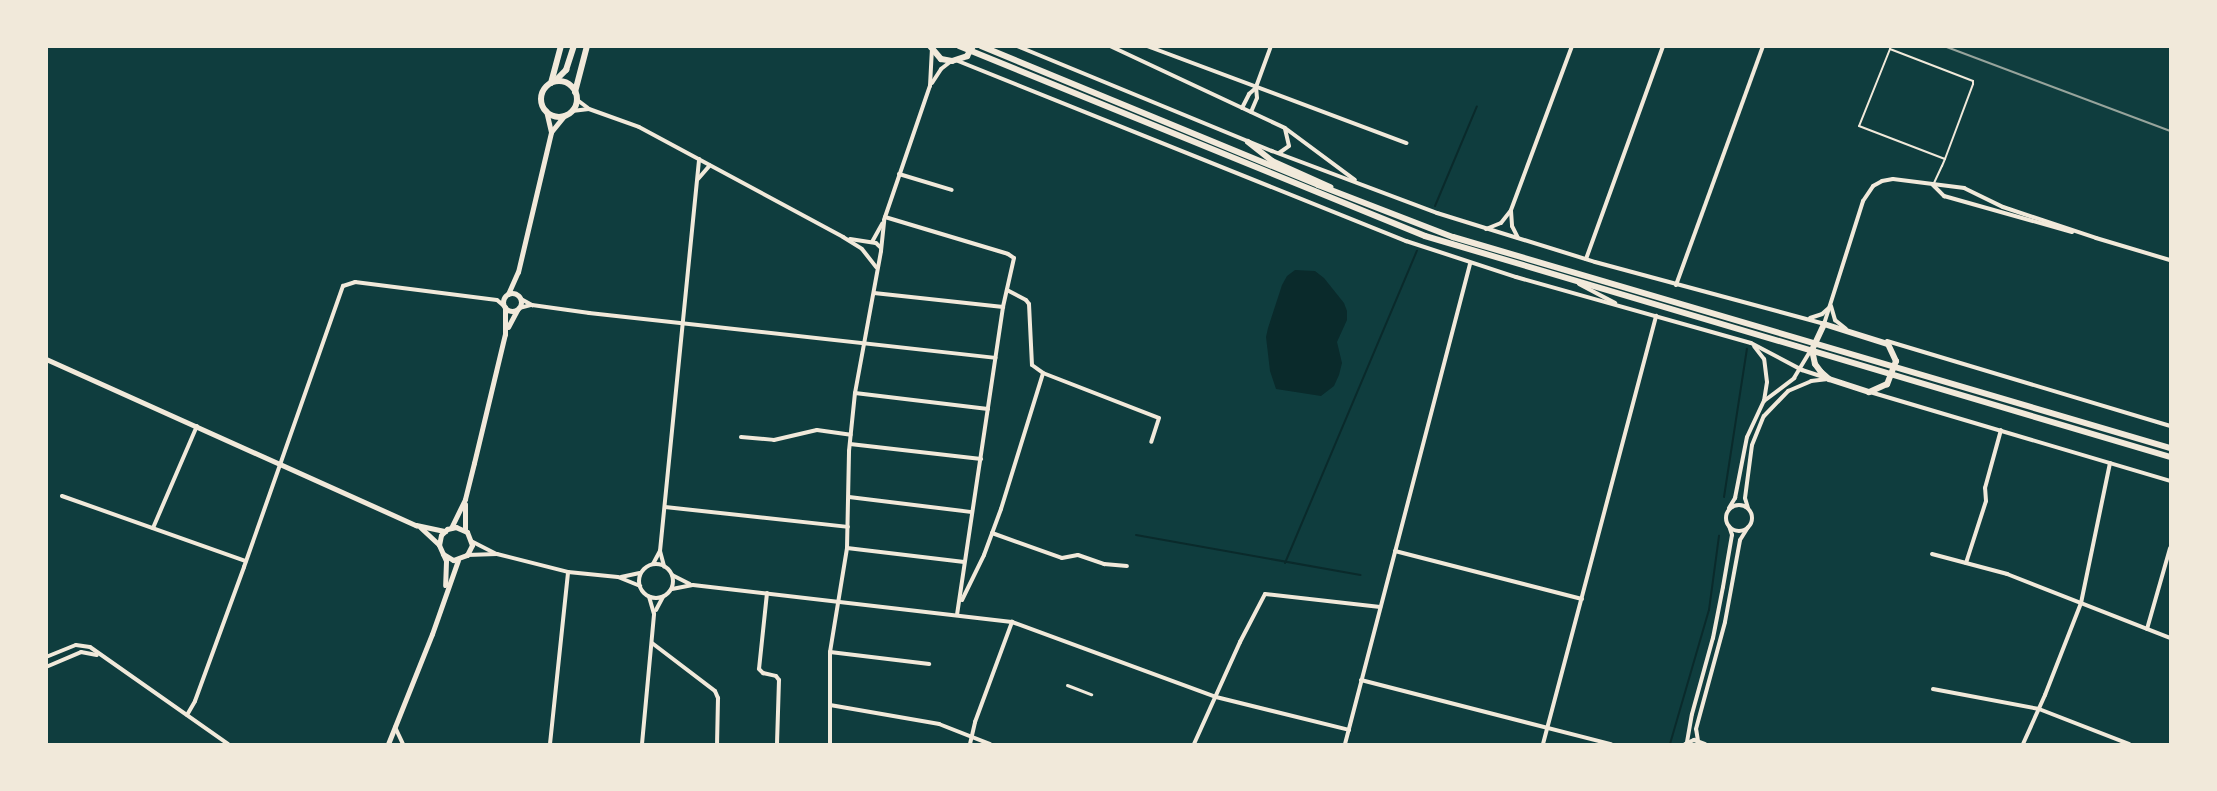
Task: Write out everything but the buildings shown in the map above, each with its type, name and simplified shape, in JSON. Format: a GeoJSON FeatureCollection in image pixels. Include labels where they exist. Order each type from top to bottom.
{"type":"FeatureCollection","features":[{"type":"Feature","properties":{"kind":"main road"},"geometry":{"type":"LineString","coordinates":[[553,82],[561,46]]}},
{"type":"Feature","properties":{"kind":"main road"},"geometry":{"type":"LineString","coordinates":[[574,46],[568,64],[542,94],[542,104],[553,116],[565,115],[572,111],[574,92],[587,46]]}},
{"type":"Feature","properties":{"kind":"main road"},"geometry":{"type":"LineString","coordinates":[[959,46],[972,49],[1371,215],[1459,247],[2170,457]]}},
{"type":"Feature","properties":{"kind":"main road"},"geometry":{"type":"LineString","coordinates":[[981,46],[1341,194],[1453,237],[2170,448]]}},
{"type":"Feature","properties":{"kind":"main road"},"geometry":{"type":"LineString","coordinates":[[930,48],[941,59],[955,61],[972,49]]}},
{"type":"Feature","properties":{"kind":"main road"},"geometry":{"type":"LineString","coordinates":[[568,64],[574,92]]}},
{"type":"Feature","properties":{"kind":"main road"},"geometry":{"type":"LineString","coordinates":[[553,82],[574,92]]}},
{"type":"Feature","properties":{"kind":"main road"},"geometry":{"type":"LineString","coordinates":[[1248,142],[1272,161],[1321,181],[1341,194]]}},
{"type":"Feature","properties":{"kind":"main road"},"geometry":{"type":"LineString","coordinates":[[1824,324],[1884,340],[1893,351],[1895,366],[1887,384],[1869,392],[1829,379],[1815,364],[1812,350],[1824,324]]}},
{"type":"Feature","properties":{"kind":"street"},"geometry":{"type":"LineString","coordinates":[[1017,46],[1278,154],[1485,229],[1676,285],[1824,324],[1866,194],[1882,181],[1893,179],[1964,188],[2003,207],[2096,238]]}},
{"type":"Feature","properties":{"kind":"street"},"geometry":{"type":"LineString","coordinates":[[1110,46],[1285,128],[1363,184]]}},
{"type":"Feature","properties":{"kind":"street"},"geometry":{"type":"LineString","coordinates":[[1147,46],[1406,143]]}},
{"type":"Feature","properties":{"kind":"street"},"geometry":{"type":"LineString","coordinates":[[1242,108],[1249,94],[1256,87],[1271,46]]}},
{"type":"Feature","properties":{"kind":"street"},"geometry":{"type":"LineString","coordinates":[[1485,229],[1501,223],[1511,210],[1572,46]]}},
{"type":"Feature","properties":{"kind":"street"},"geometry":{"type":"LineString","coordinates":[[1586,259],[1663,46]]}},
{"type":"Feature","properties":{"kind":"street"},"geometry":{"type":"LineString","coordinates":[[1676,285],[1763,46]]}},
{"type":"Feature","properties":{"kind":"street"},"geometry":{"type":"LineString","coordinates":[[930,48],[930,86]]}},
{"type":"Feature","properties":{"kind":"street"},"geometry":{"type":"LineString","coordinates":[[864,252],[884,219],[930,86],[941,69],[955,61],[1366,226],[1470,263],[1751,343],[1802,370],[1829,379]]}},
{"type":"Feature","properties":{"kind":"street"},"geometry":{"type":"LineString","coordinates":[[1251,112],[1257,98],[1256,87]]}},
{"type":"Feature","properties":{"kind":"street"},"geometry":{"type":"LineString","coordinates":[[574,92],[589,109]]}},
{"type":"Feature","properties":{"kind":"street"},"geometry":{"type":"LineString","coordinates":[[572,111],[589,109],[621,118],[843,237],[864,252],[876,268]]}},
{"type":"Feature","properties":{"kind":"street"},"geometry":{"type":"LineString","coordinates":[[546,111],[551,132]]}},
{"type":"Feature","properties":{"kind":"street"},"geometry":{"type":"LineString","coordinates":[[505,334],[504,306],[518,272],[551,132],[565,115]]}},
{"type":"Feature","properties":{"kind":"street"},"geometry":{"type":"LineString","coordinates":[[1278,154],[1289,146],[1285,128]]}},
{"type":"Feature","properties":{"kind":"street"},"geometry":{"type":"LineString","coordinates":[[693,585],[672,574],[664,566],[660,551],[699,159]]}},
{"type":"Feature","properties":{"kind":"street"},"geometry":{"type":"LineString","coordinates":[[1328,173],[1333,167],[1332,163]]}},
{"type":"Feature","properties":{"kind":"street"},"geometry":{"type":"LineString","coordinates":[[697,183],[700,174],[710,165]]}},
{"type":"Feature","properties":{"kind":"street"},"geometry":{"type":"LineString","coordinates":[[899,174],[952,190]]}},
{"type":"Feature","properties":{"kind":"street"},"geometry":{"type":"LineString","coordinates":[[1933,185],[1944,196],[2170,260]]}},
{"type":"Feature","properties":{"kind":"street"},"geometry":{"type":"LineString","coordinates":[[1511,210],[1512,226],[1519,239]]}},
{"type":"Feature","properties":{"kind":"street"},"geometry":{"type":"LineString","coordinates":[[830,744],[830,652],[836,601],[847,548],[850,444],[855,393],[874,293],[884,219]]}},
{"type":"Feature","properties":{"kind":"street"},"geometry":{"type":"LineString","coordinates":[[884,219],[1010,254],[1014,258],[1003,307],[964,562],[961,604]]}},
{"type":"Feature","properties":{"kind":"street"},"geometry":{"type":"LineString","coordinates":[[843,237],[871,242],[881,248]]}},
{"type":"Feature","properties":{"kind":"street"},"geometry":{"type":"LineString","coordinates":[[870,259],[879,256]]}},
{"type":"Feature","properties":{"kind":"street"},"geometry":{"type":"LineString","coordinates":[[1345,744],[1470,263]]}},
{"type":"Feature","properties":{"kind":"street"},"geometry":{"type":"LineString","coordinates":[[451,528],[465,499],[505,334],[521,298],[518,272]]}},
{"type":"Feature","properties":{"kind":"street"},"geometry":{"type":"LineString","coordinates":[[1568,279],[1621,306]]}},
{"type":"Feature","properties":{"kind":"street"},"geometry":{"type":"LineString","coordinates":[[187,715],[195,701],[246,561],[343,286],[355,282],[497,300],[509,311],[532,305],[996,358]]}},
{"type":"Feature","properties":{"kind":"street"},"geometry":{"type":"LineString","coordinates":[[1007,290],[1029,304],[1031,362],[1043,373],[1159,418],[1151,442]]}},
{"type":"Feature","properties":{"kind":"street"},"geometry":{"type":"LineString","coordinates":[[508,294],[513,292],[532,305]]}},
{"type":"Feature","properties":{"kind":"street"},"geometry":{"type":"LineString","coordinates":[[874,293],[1003,307]]}},
{"type":"Feature","properties":{"kind":"street"},"geometry":{"type":"LineString","coordinates":[[1807,319],[1822,314],[1831,305]]}},
{"type":"Feature","properties":{"kind":"street"},"geometry":{"type":"LineString","coordinates":[[1831,305],[1835,320],[1848,330]]}},
{"type":"Feature","properties":{"kind":"street"},"geometry":{"type":"LineString","coordinates":[[1544,744],[1656,316]]}},
{"type":"Feature","properties":{"kind":"street"},"geometry":{"type":"LineString","coordinates":[[1884,340],[2170,426]]}},
{"type":"Feature","properties":{"kind":"street"},"geometry":{"type":"LineString","coordinates":[[1705,744],[1698,741],[1686,743],[1713,638],[1723,587],[1732,535],[1726,519],[1735,498],[1747,437],[1764,401],[1767,382],[1766,365],[1762,355],[1751,343]]}},
{"type":"Feature","properties":{"kind":"street"},"geometry":{"type":"LineString","coordinates":[[1764,401],[1802,370],[1812,350]]}},
{"type":"Feature","properties":{"kind":"street"},"geometry":{"type":"LineString","coordinates":[[46,359],[416,525],[445,531],[451,528],[465,530]]}},
{"type":"Feature","properties":{"kind":"street"},"geometry":{"type":"LineString","coordinates":[[957,614],[992,533],[1043,373]]}},
{"type":"Feature","properties":{"kind":"street"},"geometry":{"type":"LineString","coordinates":[[1698,741],[1696,729],[1725,622],[1740,540],[1752,520],[1745,498],[1751,451],[1764,416],[1788,391],[1803,384],[1829,379]]}},
{"type":"Feature","properties":{"kind":"street"},"geometry":{"type":"LineString","coordinates":[[1869,392],[2170,481]]}},
{"type":"Feature","properties":{"kind":"street"},"geometry":{"type":"LineString","coordinates":[[855,393],[988,409]]}},
{"type":"Feature","properties":{"kind":"street"},"geometry":{"type":"LineString","coordinates":[[153,528],[197,426]]}},
{"type":"Feature","properties":{"kind":"street"},"geometry":{"type":"LineString","coordinates":[[741,436],[774,440],[817,430],[851,435]]}},
{"type":"Feature","properties":{"kind":"street"},"geometry":{"type":"LineString","coordinates":[[1966,563],[1986,501],[1985,488],[2001,430]]}},
{"type":"Feature","properties":{"kind":"street"},"geometry":{"type":"LineString","coordinates":[[850,444],[981,459]]}},
{"type":"Feature","properties":{"kind":"street"},"geometry":{"type":"LineString","coordinates":[[2023,744],[2081,603],[2110,463]]}},
{"type":"Feature","properties":{"kind":"street"},"geometry":{"type":"LineString","coordinates":[[62,496],[246,561]]}},
{"type":"Feature","properties":{"kind":"street"},"geometry":{"type":"LineString","coordinates":[[849,497],[972,512]]}},
{"type":"Feature","properties":{"kind":"street"},"geometry":{"type":"LineString","coordinates":[[465,499],[465,530],[471,541],[497,554],[568,572],[618,577],[642,573],[653,564],[660,551]]}},
{"type":"Feature","properties":{"kind":"street"},"geometry":{"type":"LineString","coordinates":[[1729,508],[1740,505],[1748,508]]}},
{"type":"Feature","properties":{"kind":"street"},"geometry":{"type":"LineString","coordinates":[[664,507],[848,527]]}},
{"type":"Feature","properties":{"kind":"street"},"geometry":{"type":"LineString","coordinates":[[416,525],[439,544],[443,554],[447,574],[444,596]]}},
{"type":"Feature","properties":{"kind":"street"},"geometry":{"type":"LineString","coordinates":[[1729,526],[1736,530],[1748,527]]}},
{"type":"Feature","properties":{"kind":"street"},"geometry":{"type":"LineString","coordinates":[[439,544],[445,531]]}},
{"type":"Feature","properties":{"kind":"street"},"geometry":{"type":"LineString","coordinates":[[992,533],[1062,558],[1078,555],[1104,564],[1127,566]]}},
{"type":"Feature","properties":{"kind":"street"},"geometry":{"type":"LineString","coordinates":[[467,555],[471,541]]}},
{"type":"Feature","properties":{"kind":"street"},"geometry":{"type":"LineString","coordinates":[[847,548],[964,562]]}},
{"type":"Feature","properties":{"kind":"street"},"geometry":{"type":"LineString","coordinates":[[2147,629],[2170,548]]}},
{"type":"Feature","properties":{"kind":"street"},"geometry":{"type":"LineString","coordinates":[[1395,551],[1582,599]]}},
{"type":"Feature","properties":{"kind":"street"},"geometry":{"type":"LineString","coordinates":[[443,554],[458,560]]}},
{"type":"Feature","properties":{"kind":"street"},"geometry":{"type":"LineString","coordinates":[[388,744],[432,634],[458,560],[467,555],[497,554]]}},
{"type":"Feature","properties":{"kind":"street"},"geometry":{"type":"LineString","coordinates":[[1932,554],[2007,572],[2170,638]]}},
{"type":"Feature","properties":{"kind":"street"},"geometry":{"type":"LineString","coordinates":[[653,564],[664,566]]}},
{"type":"Feature","properties":{"kind":"street"},"geometry":{"type":"LineString","coordinates":[[550,744],[568,572]]}},
{"type":"Feature","properties":{"kind":"street"},"geometry":{"type":"LineString","coordinates":[[640,586],[642,573]]}},
{"type":"Feature","properties":{"kind":"street"},"geometry":{"type":"LineString","coordinates":[[672,574],[672,589]]}},
{"type":"Feature","properties":{"kind":"street"},"geometry":{"type":"LineString","coordinates":[[618,577],[640,586],[650,597],[654,614],[642,744]]}},
{"type":"Feature","properties":{"kind":"street"},"geometry":{"type":"LineString","coordinates":[[654,614],[663,597],[672,589],[693,585],[1012,622],[1216,697],[1349,730]]}},
{"type":"Feature","properties":{"kind":"street"},"geometry":{"type":"LineString","coordinates":[[767,593],[759,669],[763,673],[776,676],[779,680],[777,744]]}},
{"type":"Feature","properties":{"kind":"street"},"geometry":{"type":"LineString","coordinates":[[1194,744],[1264,594],[1380,608]]}},
{"type":"Feature","properties":{"kind":"street"},"geometry":{"type":"LineString","coordinates":[[650,597],[663,597]]}},
{"type":"Feature","properties":{"kind":"street"},"geometry":{"type":"LineString","coordinates":[[970,744],[1012,622]]}},
{"type":"Feature","properties":{"kind":"street"},"geometry":{"type":"LineString","coordinates":[[652,643],[715,691],[718,698],[717,744]]}},
{"type":"Feature","properties":{"kind":"street"},"geometry":{"type":"LineString","coordinates":[[46,657],[80,644],[90,647],[228,744]]}},
{"type":"Feature","properties":{"kind":"street"},"geometry":{"type":"LineString","coordinates":[[46,667],[81,652],[103,657]]}},
{"type":"Feature","properties":{"kind":"street"},"geometry":{"type":"LineString","coordinates":[[830,652],[928,664]]}},
{"type":"Feature","properties":{"kind":"street"},"geometry":{"type":"LineString","coordinates":[[1361,680],[1611,744]]}},
{"type":"Feature","properties":{"kind":"street"},"geometry":{"type":"LineString","coordinates":[[1067,685],[1091,694]]}},
{"type":"Feature","properties":{"kind":"street"},"geometry":{"type":"LineString","coordinates":[[1933,689],[2039,709],[2129,744]]}},
{"type":"Feature","properties":{"kind":"street"},"geometry":{"type":"LineString","coordinates":[[830,705],[939,724],[990,744]]}},
{"type":"Feature","properties":{"kind":"street"},"geometry":{"type":"LineString","coordinates":[[395,727],[403,744]]}},
{"type":"Feature","properties":{"kind":"lane"},"geometry":{"type":"LineString","coordinates":[[1933,185],[1945,159],[1973,81],[1968,77],[1890,49],[1859,126],[1945,159]]}},
{"type":"Feature","properties":{"kind":"water"},"geometry":{"type":"Polygon","coordinates":[[[1295,270],[1315,271],[1324,278],[1344,303],[1347,311],[1347,320],[1337,342],[1342,363],[1339,375],[1334,386],[1321,396],[1276,389],[1270,371],[1266,337],[1268,328],[1282,285],[1287,276],[1295,270]]]}},
{"type":"Feature","properties":{"kind":"waterway"},"geometry":{"type":"LineString","coordinates":[[1435,206],[1477,106]]}},
{"type":"Feature","properties":{"kind":"waterway"},"geometry":{"type":"LineString","coordinates":[[1285,563],[1417,251]]}},
{"type":"Feature","properties":{"kind":"waterway"},"geometry":{"type":"LineString","coordinates":[[1724,497],[1747,349]]}},
{"type":"Feature","properties":{"kind":"waterway"},"geometry":{"type":"LineString","coordinates":[[1136,535],[1360,575]]}},
{"type":"Feature","properties":{"kind":"waterway"},"geometry":{"type":"LineString","coordinates":[[1670,744],[1709,610],[1719,536]]}},
{"type":"Feature","properties":{"kind":"railway"},"geometry":{"type":"LineString","coordinates":[[1944,46],[2170,131]]}}]}
